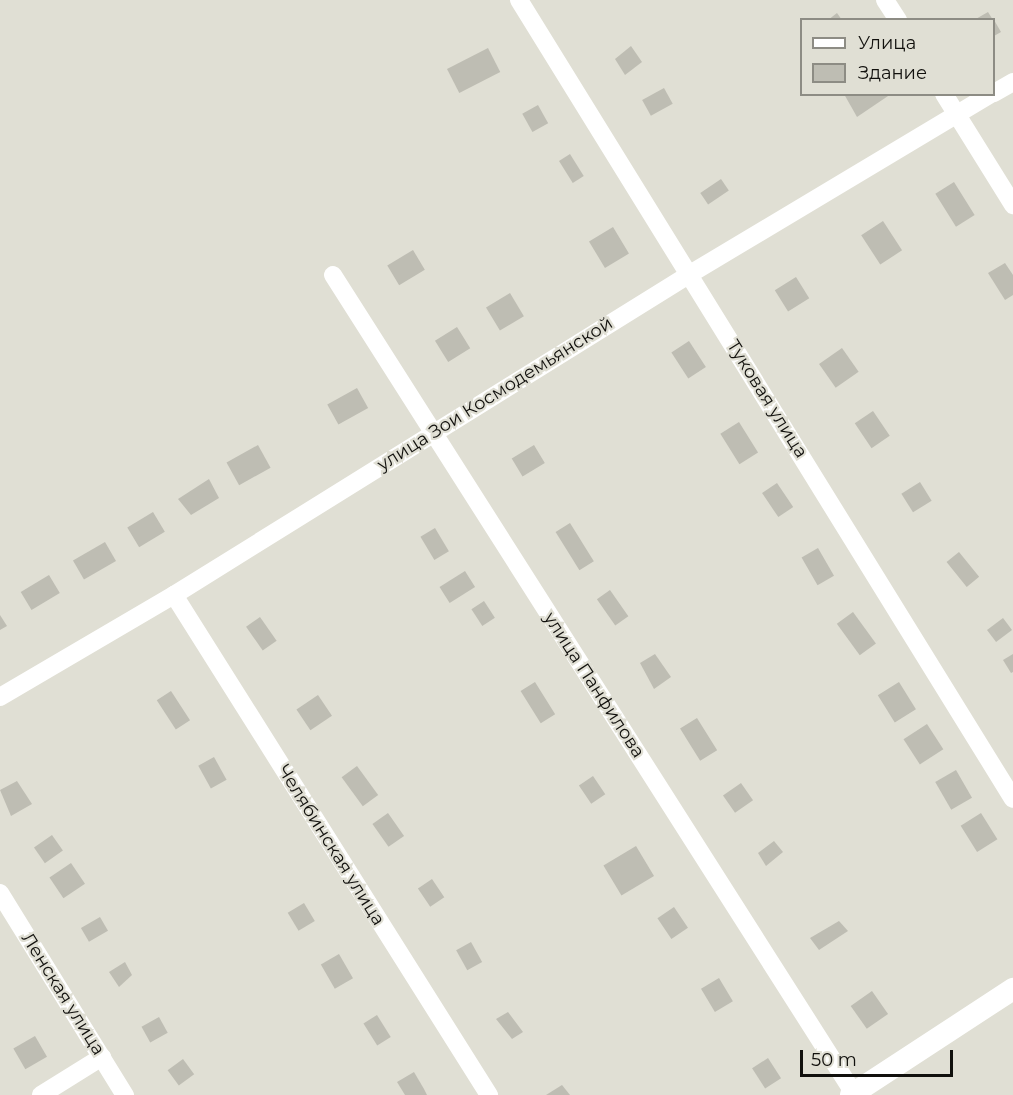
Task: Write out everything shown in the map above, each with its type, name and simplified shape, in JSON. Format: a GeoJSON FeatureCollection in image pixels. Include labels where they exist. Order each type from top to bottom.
{"type":"FeatureCollection","features":[{"type":"Feature","properties":{"kind":"street","name":"Туковая улица"},"geometry":{"type":"LineString","coordinates":[[519,0],[1013,799]]}},
{"type":"Feature","properties":{"kind":"street"},"geometry":{"type":"LineString","coordinates":[[885,0],[897,18]]}},
{"type":"Feature","properties":{"kind":"street","name":"улица Зои Космодемьянской"},"geometry":{"type":"LineString","coordinates":[[995,92],[1013,82]]}},
{"type":"Feature","properties":{"kind":"street"},"geometry":{"type":"LineString","coordinates":[[945,96],[1013,205]]}},
{"type":"Feature","properties":{"kind":"street","name":"улица Зои Космодемьянской"},"geometry":{"type":"LineString","coordinates":[[0,697],[174,595],[432,432],[690,274],[988,96]]}},
{"type":"Feature","properties":{"kind":"street","name":"улица Панфилова"},"geometry":{"type":"LineString","coordinates":[[333,275],[853,1094]]}},
{"type":"Feature","properties":{"kind":"street","name":"Челябинская улица"},"geometry":{"type":"LineString","coordinates":[[174,595],[489,1095]]}},
{"type":"Feature","properties":{"kind":"street","name":"Ленская улица"},"geometry":{"type":"LineString","coordinates":[[0,893],[125,1095]]}},
{"type":"Feature","properties":{"kind":"street"},"geometry":{"type":"LineString","coordinates":[[853,1094],[1013,989]]}},
{"type":"Feature","properties":{"kind":"street"},"geometry":{"type":"LineString","coordinates":[[41,1095],[102,1057]]}},
{"type":"Feature","properties":{"kind":"building"},"geometry":{"type":"Polygon","coordinates":[[[988,12],[992,18],[978,18],[988,12]]]}},
{"type":"Feature","properties":{"kind":"building"},"geometry":{"type":"Polygon","coordinates":[[[837,13],[841,18],[831,18],[837,13]]]}},
{"type":"Feature","properties":{"kind":"building"},"geometry":{"type":"Polygon","coordinates":[[[995,22],[1001,32],[995,35],[995,22]]]}},
{"type":"Feature","properties":{"kind":"building"},"geometry":{"type":"Polygon","coordinates":[[[631,46],[642,62],[625,75],[615,59],[631,46]]]}},
{"type":"Feature","properties":{"kind":"building"},"geometry":{"type":"Polygon","coordinates":[[[488,48],[500,72],[459,93],[447,69],[488,48]]]}},
{"type":"Feature","properties":{"kind":"building"},"geometry":{"type":"Polygon","coordinates":[[[664,88],[673,104],[651,116],[642,100],[664,88]]]}},
{"type":"Feature","properties":{"kind":"building"},"geometry":{"type":"Polygon","coordinates":[[[845,96],[888,96],[857,117],[845,96]]]}},
{"type":"Feature","properties":{"kind":"building"},"geometry":{"type":"Polygon","coordinates":[[[538,105],[548,123],[532,132],[522,114],[538,105]]]}},
{"type":"Feature","properties":{"kind":"building"},"geometry":{"type":"Polygon","coordinates":[[[570,154],[584,176],[573,183],[559,161],[570,154]]]}},
{"type":"Feature","properties":{"kind":"building"},"geometry":{"type":"Polygon","coordinates":[[[721,179],[729,191],[708,205],[700,193],[721,179]]]}},
{"type":"Feature","properties":{"kind":"building"},"geometry":{"type":"Polygon","coordinates":[[[954,182],[975,215],[956,227],[935,194],[954,182]]]}},
{"type":"Feature","properties":{"kind":"building"},"geometry":{"type":"Polygon","coordinates":[[[883,221],[902,250],[880,265],[861,235],[883,221]]]}},
{"type":"Feature","properties":{"kind":"building"},"geometry":{"type":"Polygon","coordinates":[[[613,227],[629,254],[605,268],[589,241],[613,227]]]}},
{"type":"Feature","properties":{"kind":"building"},"geometry":{"type":"Polygon","coordinates":[[[413,250],[425,270],[399,285],[387,265],[413,250]]]}},
{"type":"Feature","properties":{"kind":"building"},"geometry":{"type":"Polygon","coordinates":[[[1005,263],[1013,275],[1013,295],[1005,300],[988,273],[1005,263]]]}},
{"type":"Feature","properties":{"kind":"building"},"geometry":{"type":"Polygon","coordinates":[[[796,277],[809,298],[788,311],[775,290],[796,277]]]}},
{"type":"Feature","properties":{"kind":"building"},"geometry":{"type":"Polygon","coordinates":[[[510,293],[524,316],[500,331],[486,307],[510,293]]]}},
{"type":"Feature","properties":{"kind":"building"},"geometry":{"type":"Polygon","coordinates":[[[457,327],[470,348],[448,362],[435,341],[457,327]]]}},
{"type":"Feature","properties":{"kind":"building"},"geometry":{"type":"Polygon","coordinates":[[[689,341],[706,367],[688,378],[671,352],[689,341]]]}},
{"type":"Feature","properties":{"kind":"building"},"geometry":{"type":"Polygon","coordinates":[[[842,348],[859,372],[836,388],[819,364],[842,348]]]}},
{"type":"Feature","properties":{"kind":"building"},"geometry":{"type":"Polygon","coordinates":[[[357,388],[368,408],[338,425],[327,404],[357,388]]]}},
{"type":"Feature","properties":{"kind":"building"},"geometry":{"type":"Polygon","coordinates":[[[873,411],[890,436],[872,448],[855,423],[873,411]]]}},
{"type":"Feature","properties":{"kind":"building"},"geometry":{"type":"Polygon","coordinates":[[[739,422],[758,453],[739,464],[720,434],[739,422]]]}},
{"type":"Feature","properties":{"kind":"building"},"geometry":{"type":"Polygon","coordinates":[[[258,445],[271,468],[239,485],[227,462],[258,445]]]}},
{"type":"Feature","properties":{"kind":"building"},"geometry":{"type":"Polygon","coordinates":[[[534,445],[545,463],[523,476],[512,458],[534,445]]]}},
{"type":"Feature","properties":{"kind":"building"},"geometry":{"type":"Polygon","coordinates":[[[209,479],[219,498],[191,515],[178,499],[209,479]]]}},
{"type":"Feature","properties":{"kind":"building"},"geometry":{"type":"Polygon","coordinates":[[[920,482],[932,501],[913,512],[901,494],[920,482]]]}},
{"type":"Feature","properties":{"kind":"building"},"geometry":{"type":"Polygon","coordinates":[[[777,483],[793,507],[778,517],[762,493],[777,483]]]}},
{"type":"Feature","properties":{"kind":"building"},"geometry":{"type":"Polygon","coordinates":[[[153,512],[165,532],[139,547],[127,527],[153,512]]]}},
{"type":"Feature","properties":{"kind":"building"},"geometry":{"type":"Polygon","coordinates":[[[570,523],[594,561],[579,570],[556,532],[570,523]]]}},
{"type":"Feature","properties":{"kind":"building"},"geometry":{"type":"Polygon","coordinates":[[[435,528],[449,551],[434,560],[420,537],[435,528]]]}},
{"type":"Feature","properties":{"kind":"building"},"geometry":{"type":"Polygon","coordinates":[[[105,542],[116,561],[84,580],[73,560],[105,542]]]}},
{"type":"Feature","properties":{"kind":"building"},"geometry":{"type":"Polygon","coordinates":[[[818,548],[834,576],[818,585],[802,558],[818,548]]]}},
{"type":"Feature","properties":{"kind":"building"},"geometry":{"type":"Polygon","coordinates":[[[959,552],[979,577],[967,587],[947,562],[959,552]]]}},
{"type":"Feature","properties":{"kind":"building"},"geometry":{"type":"Polygon","coordinates":[[[465,571],[475,587],[450,603],[440,587],[465,571]]]}},
{"type":"Feature","properties":{"kind":"building"},"geometry":{"type":"Polygon","coordinates":[[[49,575],[60,593],[32,610],[21,592],[49,575]]]}},
{"type":"Feature","properties":{"kind":"building"},"geometry":{"type":"Polygon","coordinates":[[[610,590],[628,616],[615,625],[597,599],[610,590]]]}},
{"type":"Feature","properties":{"kind":"building"},"geometry":{"type":"Polygon","coordinates":[[[484,601],[495,618],[482,626],[471,609],[484,601]]]}},
{"type":"Feature","properties":{"kind":"building"},"geometry":{"type":"Polygon","coordinates":[[[853,612],[876,644],[860,655],[837,624],[853,612]]]}},
{"type":"Feature","properties":{"kind":"building"},"geometry":{"type":"Polygon","coordinates":[[[0,615],[7,626],[0,630],[0,615]]]}},
{"type":"Feature","properties":{"kind":"building"},"geometry":{"type":"Polygon","coordinates":[[[260,617],[277,641],[263,651],[246,627],[260,617]]]}},
{"type":"Feature","properties":{"kind":"building"},"geometry":{"type":"Polygon","coordinates":[[[1003,618],[1012,630],[996,642],[987,630],[1003,618]]]}},
{"type":"Feature","properties":{"kind":"building"},"geometry":{"type":"Polygon","coordinates":[[[655,654],[671,677],[654,689],[640,663],[655,654]]]}},
{"type":"Feature","properties":{"kind":"building"},"geometry":{"type":"Polygon","coordinates":[[[1013,654],[1013,672],[1011,673],[1003,660],[1013,654]]]}},
{"type":"Feature","properties":{"kind":"building"},"geometry":{"type":"Polygon","coordinates":[[[535,682],[555,714],[541,723],[521,691],[535,682]]]}},
{"type":"Feature","properties":{"kind":"building"},"geometry":{"type":"Polygon","coordinates":[[[899,682],[916,709],[895,722],[878,695],[899,682]]]}},
{"type":"Feature","properties":{"kind":"building"},"geometry":{"type":"Polygon","coordinates":[[[171,691],[190,720],[176,730],[157,700],[171,691]]]}},
{"type":"Feature","properties":{"kind":"building"},"geometry":{"type":"Polygon","coordinates":[[[318,695],[332,716],[310,730],[296,710],[318,695]]]}},
{"type":"Feature","properties":{"kind":"building"},"geometry":{"type":"Polygon","coordinates":[[[697,718],[717,750],[700,761],[680,729],[697,718]]]}},
{"type":"Feature","properties":{"kind":"building"},"geometry":{"type":"Polygon","coordinates":[[[927,724],[943,749],[920,764],[904,739],[927,724]]]}},
{"type":"Feature","properties":{"kind":"building"},"geometry":{"type":"Polygon","coordinates":[[[214,757],[227,780],[211,788],[198,766],[214,757]]]}},
{"type":"Feature","properties":{"kind":"building"},"geometry":{"type":"Polygon","coordinates":[[[357,766],[378,795],[363,806],[342,777],[357,766]]]}},
{"type":"Feature","properties":{"kind":"building"},"geometry":{"type":"Polygon","coordinates":[[[956,770],[972,798],[951,810],[935,782],[956,770]]]}},
{"type":"Feature","properties":{"kind":"building"},"geometry":{"type":"Polygon","coordinates":[[[593,776],[605,794],[591,804],[579,786],[593,776]]]}},
{"type":"Feature","properties":{"kind":"building"},"geometry":{"type":"Polygon","coordinates":[[[17,781],[32,804],[11,816],[0,790],[17,781]]]}},
{"type":"Feature","properties":{"kind":"building"},"geometry":{"type":"Polygon","coordinates":[[[741,783],[753,800],[735,813],[723,796],[741,783]]]}},
{"type":"Feature","properties":{"kind":"building"},"geometry":{"type":"Polygon","coordinates":[[[388,813],[404,836],[388,847],[372,824],[388,813]]]}},
{"type":"Feature","properties":{"kind":"building"},"geometry":{"type":"Polygon","coordinates":[[[981,813],[997,839],[977,852],[961,826],[981,813]]]}},
{"type":"Feature","properties":{"kind":"building"},"geometry":{"type":"Polygon","coordinates":[[[52,835],[63,851],[45,863],[34,848],[52,835]]]}},
{"type":"Feature","properties":{"kind":"building"},"geometry":{"type":"Polygon","coordinates":[[[774,841],[783,852],[766,866],[758,853],[774,841]]]}},
{"type":"Feature","properties":{"kind":"building"},"geometry":{"type":"Polygon","coordinates":[[[636,846],[654,876],[621,896],[603,866],[636,846]]]}},
{"type":"Feature","properties":{"kind":"building"},"geometry":{"type":"Polygon","coordinates":[[[71,863],[85,884],[63,898],[49,878],[71,863]]]}},
{"type":"Feature","properties":{"kind":"building"},"geometry":{"type":"Polygon","coordinates":[[[432,879],[444,897],[430,907],[418,889],[432,879]]]}},
{"type":"Feature","properties":{"kind":"building"},"geometry":{"type":"Polygon","coordinates":[[[304,903],[315,921],[299,931],[288,913],[304,903]]]}},
{"type":"Feature","properties":{"kind":"building"},"geometry":{"type":"Polygon","coordinates":[[[674,907],[688,928],[671,939],[657,918],[674,907]]]}},
{"type":"Feature","properties":{"kind":"building"},"geometry":{"type":"Polygon","coordinates":[[[100,917],[108,931],[89,942],[81,928],[100,917]]]}},
{"type":"Feature","properties":{"kind":"building"},"geometry":{"type":"Polygon","coordinates":[[[839,921],[848,931],[819,950],[810,938],[839,921]]]}},
{"type":"Feature","properties":{"kind":"building"},"geometry":{"type":"Polygon","coordinates":[[[471,942],[482,962],[467,970],[456,950],[471,942]]]}},
{"type":"Feature","properties":{"kind":"building"},"geometry":{"type":"Polygon","coordinates":[[[339,954],[353,978],[335,989],[321,964],[339,954]]]}},
{"type":"Feature","properties":{"kind":"building"},"geometry":{"type":"Polygon","coordinates":[[[125,962],[132,975],[119,987],[109,972],[125,962]]]}},
{"type":"Feature","properties":{"kind":"building"},"geometry":{"type":"Polygon","coordinates":[[[719,978],[733,1001],[715,1012],[701,989],[719,978]]]}},
{"type":"Feature","properties":{"kind":"building"},"geometry":{"type":"Polygon","coordinates":[[[872,991],[888,1014],[867,1029],[851,1006],[872,991]]]}},
{"type":"Feature","properties":{"kind":"building"},"geometry":{"type":"Polygon","coordinates":[[[508,1012],[523,1032],[512,1039],[496,1019],[508,1012]]]}},
{"type":"Feature","properties":{"kind":"building"},"geometry":{"type":"Polygon","coordinates":[[[377,1015],[391,1037],[377,1046],[363,1023],[377,1015]]]}},
{"type":"Feature","properties":{"kind":"building"},"geometry":{"type":"Polygon","coordinates":[[[159,1017],[168,1033],[150,1042],[142,1027],[159,1017]]]}},
{"type":"Feature","properties":{"kind":"building"},"geometry":{"type":"Polygon","coordinates":[[[35,1036],[47,1057],[25,1069],[13,1048],[35,1036]]]}},
{"type":"Feature","properties":{"kind":"building"},"geometry":{"type":"Polygon","coordinates":[[[768,1058],[781,1078],[765,1088],[752,1068],[768,1058]]]}},
{"type":"Feature","properties":{"kind":"building"},"geometry":{"type":"Polygon","coordinates":[[[183,1059],[194,1074],[179,1086],[168,1070],[183,1059]]]}},
{"type":"Feature","properties":{"kind":"building"},"geometry":{"type":"Polygon","coordinates":[[[414,1072],[427,1095],[405,1095],[397,1082],[414,1072]]]}},
{"type":"Feature","properties":{"kind":"building"},"geometry":{"type":"Polygon","coordinates":[[[562,1085],[570,1095],[546,1095],[562,1085]]]}}]}
